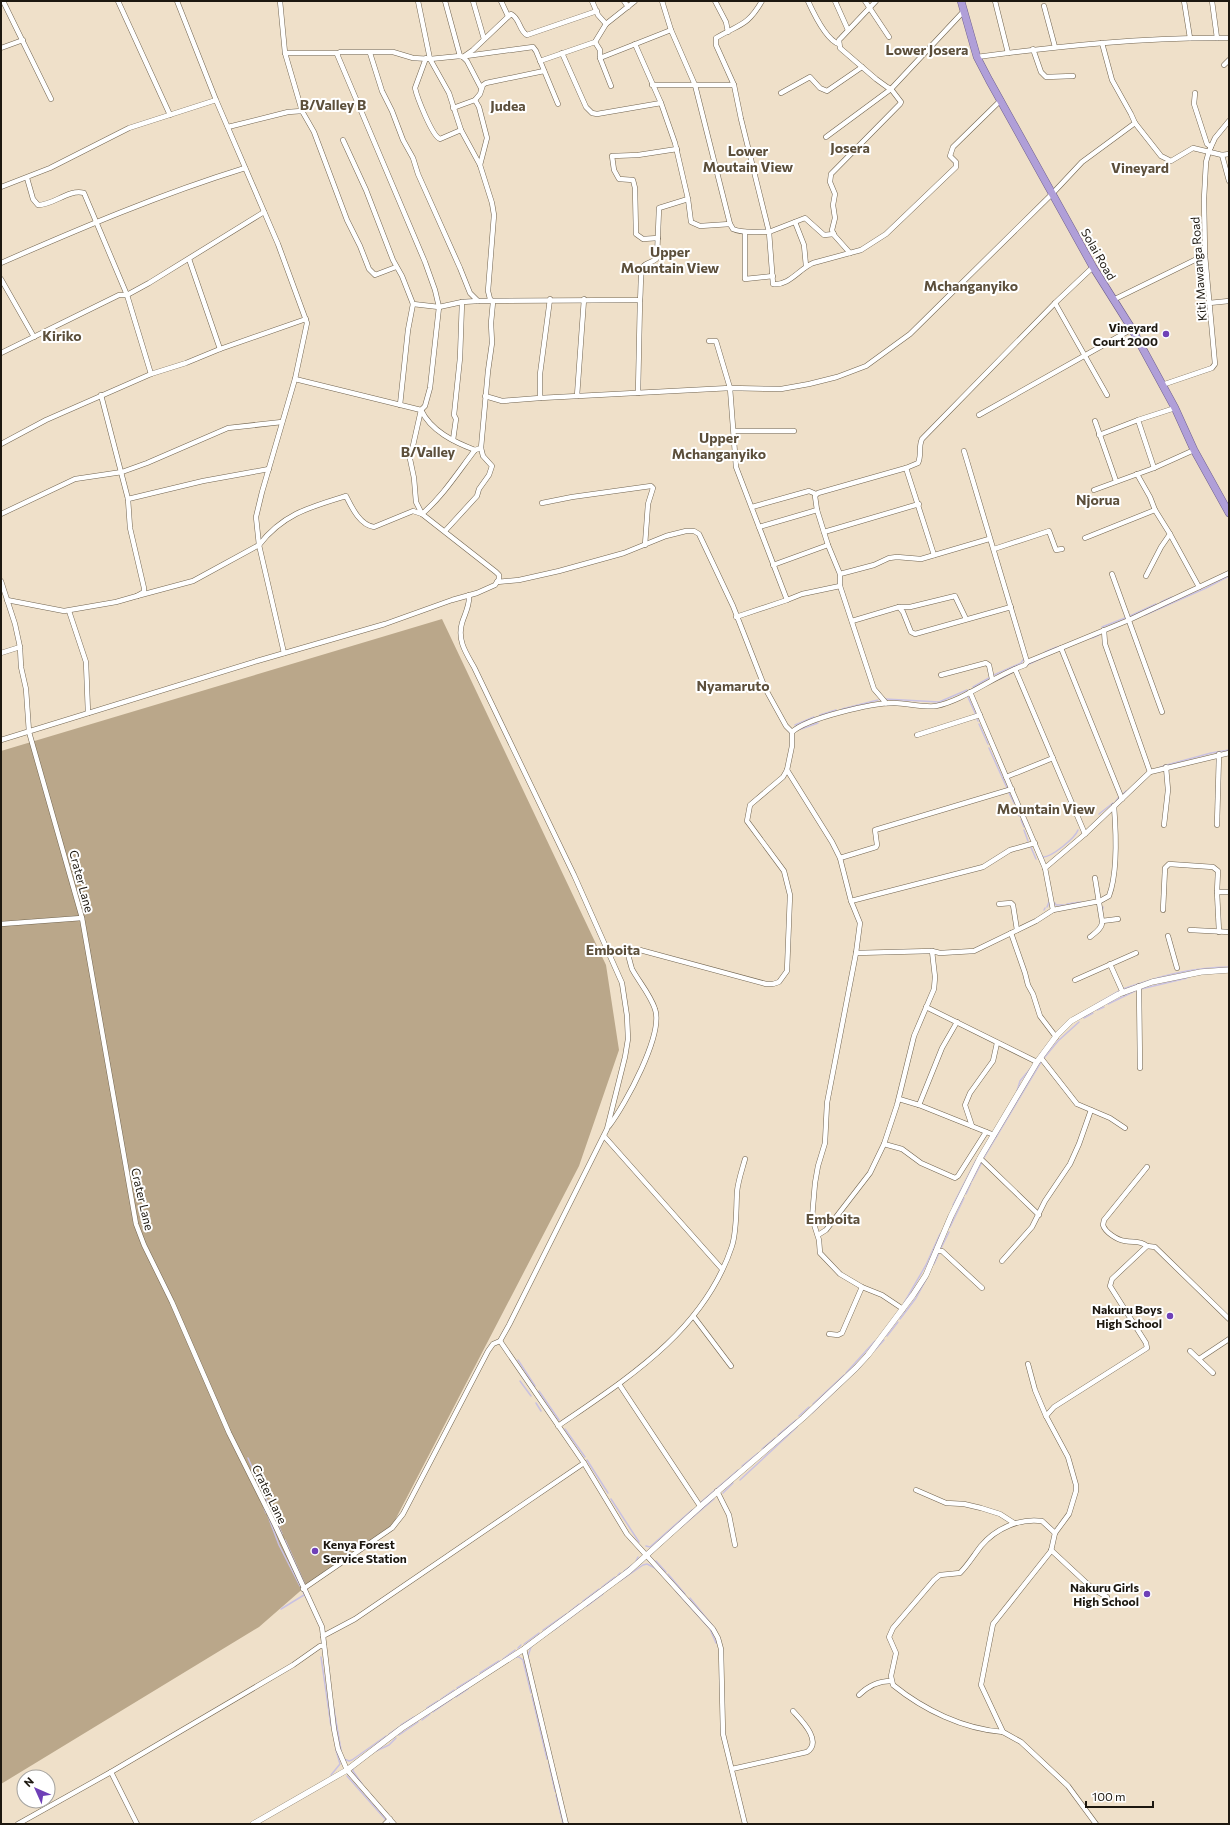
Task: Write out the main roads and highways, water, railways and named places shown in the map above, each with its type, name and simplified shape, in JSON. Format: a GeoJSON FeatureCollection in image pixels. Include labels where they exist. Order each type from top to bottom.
{"type":"FeatureCollection","features":[{"type":"Feature","properties":{"kind":"highway","name":"Solai Road"},"geometry":{"type":"LineString","coordinates":[[961,1],[977,57],[1093,267],[1132,329],[1175,408],[1194,450],[1229,513]]}},
{"type":"Feature","properties":{"kind":"waterway"},"geometry":{"type":"LineString","coordinates":[[1145,615],[1229,576]]}},
{"type":"Feature","properties":{"kind":"waterway"},"geometry":{"type":"LineString","coordinates":[[1161,602],[1172,597]]}},
{"type":"Feature","properties":{"kind":"waterway"},"geometry":{"type":"LineString","coordinates":[[1130,616],[1156,604]]}},
{"type":"Feature","properties":{"kind":"waterway"},"geometry":{"type":"LineString","coordinates":[[1102,627],[1125,618]]}},
{"type":"Feature","properties":{"kind":"waterway"},"geometry":{"type":"LineString","coordinates":[[1092,638],[1099,635]]}},
{"type":"Feature","properties":{"kind":"waterway"},"geometry":{"type":"LineString","coordinates":[[1045,652],[1057,647]]}},
{"type":"Feature","properties":{"kind":"waterway"},"geometry":{"type":"LineString","coordinates":[[1027,665],[1044,657]]}},
{"type":"Feature","properties":{"kind":"waterway"},"geometry":{"type":"LineString","coordinates":[[994,675],[1021,663],[1023,660]]}},
{"type":"Feature","properties":{"kind":"waterway"},"geometry":{"type":"LineString","coordinates":[[1000,679],[1013,672]]}},
{"type":"Feature","properties":{"kind":"waterway"},"geometry":{"type":"LineString","coordinates":[[973,687],[989,678]]}},
{"type":"Feature","properties":{"kind":"waterway"},"geometry":{"type":"LineString","coordinates":[[885,699],[939,702],[967,690]]}},
{"type":"Feature","properties":{"kind":"waterway"},"geometry":{"type":"LineString","coordinates":[[967,695],[976,715]]}},
{"type":"Feature","properties":{"kind":"waterway"},"geometry":{"type":"LineString","coordinates":[[842,709],[878,700]]}},
{"type":"Feature","properties":{"kind":"waterway"},"geometry":{"type":"LineString","coordinates":[[820,715],[836,710]]}},
{"type":"Feature","properties":{"kind":"waterway"},"geometry":{"type":"LineString","coordinates":[[795,725],[814,717]]}},
{"type":"Feature","properties":{"kind":"waterway"},"geometry":{"type":"LineString","coordinates":[[801,729],[818,723]]}},
{"type":"Feature","properties":{"kind":"waterway"},"geometry":{"type":"LineString","coordinates":[[979,724],[988,744]]}},
{"type":"Feature","properties":{"kind":"waterway"},"geometry":{"type":"LineString","coordinates":[[989,748],[1007,788]]}},
{"type":"Feature","properties":{"kind":"waterway"},"geometry":{"type":"LineString","coordinates":[[1163,766],[1211,753],[1229,750]]}},
{"type":"Feature","properties":{"kind":"waterway"},"geometry":{"type":"LineString","coordinates":[[1122,795],[1126,791]]}},
{"type":"Feature","properties":{"kind":"waterway"},"geometry":{"type":"LineString","coordinates":[[1009,793],[1014,803]]}},
{"type":"Feature","properties":{"kind":"waterway"},"geometry":{"type":"LineString","coordinates":[[1116,801],[1119,797]]}},
{"type":"Feature","properties":{"kind":"waterway"},"geometry":{"type":"LineString","coordinates":[[1099,814],[1113,803]]}},
{"type":"Feature","properties":{"kind":"waterway"},"geometry":{"type":"LineString","coordinates":[[1015,806],[1019,816]]}},
{"type":"Feature","properties":{"kind":"waterway"},"geometry":{"type":"LineString","coordinates":[[1021,820],[1024,827]]}},
{"type":"Feature","properties":{"kind":"waterway"},"geometry":{"type":"LineString","coordinates":[[1024,830],[1028,841]]}},
{"type":"Feature","properties":{"kind":"waterway"},"geometry":{"type":"LineString","coordinates":[[1043,857],[1052,854],[1063,846],[1073,838],[1078,830]]}},
{"type":"Feature","properties":{"kind":"waterway"},"geometry":{"type":"LineString","coordinates":[[1030,845],[1036,859]]}},
{"type":"Feature","properties":{"kind":"waterway"},"geometry":{"type":"LineString","coordinates":[[1047,907],[1049,902]]}},
{"type":"Feature","properties":{"kind":"waterway"},"geometry":{"type":"LineString","coordinates":[[1067,904],[1081,902]]}},
{"type":"Feature","properties":{"kind":"waterway"},"geometry":{"type":"LineString","coordinates":[[1055,903],[1056,905],[1065,905]]}},
{"type":"Feature","properties":{"kind":"waterway"},"geometry":{"type":"LineString","coordinates":[[1102,913],[1103,907]]}},
{"type":"Feature","properties":{"kind":"waterway"},"geometry":{"type":"LineString","coordinates":[[1123,989],[1149,980],[1188,971],[1215,967],[1229,967]]}},
{"type":"Feature","properties":{"kind":"waterway"},"geometry":{"type":"LineString","coordinates":[[1141,989],[1187,978]]}},
{"type":"Feature","properties":{"kind":"waterway"},"geometry":{"type":"LineString","coordinates":[[1095,1005],[1119,991]]}},
{"type":"Feature","properties":{"kind":"waterway"},"geometry":{"type":"LineString","coordinates":[[1108,1004],[1135,991]]}},
{"type":"Feature","properties":{"kind":"waterway"},"geometry":{"type":"LineString","coordinates":[[1097,1010],[1104,1007]]}},
{"type":"Feature","properties":{"kind":"waterway"},"geometry":{"type":"LineString","coordinates":[[1084,1018],[1093,1013]]}},
{"type":"Feature","properties":{"kind":"waterway"},"geometry":{"type":"LineString","coordinates":[[1044,1058],[1058,1041],[1079,1022]]}},
{"type":"Feature","properties":{"kind":"waterway"},"geometry":{"type":"LineString","coordinates":[[983,1159],[1041,1062]]}},
{"type":"Feature","properties":{"kind":"waterway"},"geometry":{"type":"LineString","coordinates":[[1017,1091],[1020,1081],[1030,1069]]}},
{"type":"Feature","properties":{"kind":"waterway"},"geometry":{"type":"LineString","coordinates":[[953,1205],[976,1160]]}},
{"type":"Feature","properties":{"kind":"waterway"},"geometry":{"type":"LineString","coordinates":[[972,1181],[982,1162]]}},
{"type":"Feature","properties":{"kind":"waterway"},"geometry":{"type":"LineString","coordinates":[[966,1194],[971,1183]]}},
{"type":"Feature","properties":{"kind":"waterway"},"geometry":{"type":"LineString","coordinates":[[950,1227],[964,1198]]}},
{"type":"Feature","properties":{"kind":"waterway"},"geometry":{"type":"LineString","coordinates":[[940,1250],[949,1232]]}},
{"type":"Feature","properties":{"kind":"waterway"},"geometry":{"type":"LineString","coordinates":[[904,1303],[926,1265],[940,1234]]}},
{"type":"Feature","properties":{"kind":"waterway"},"geometry":{"type":"LineString","coordinates":[[934,1264],[939,1253]]}},
{"type":"Feature","properties":{"kind":"waterway"},"geometry":{"type":"LineString","coordinates":[[900,1319],[916,1298],[927,1278]]}},
{"type":"Feature","properties":{"kind":"waterway"},"geometry":{"type":"LineString","coordinates":[[887,1336],[898,1322]]}},
{"type":"Feature","properties":{"kind":"waterway"},"geometry":{"type":"LineString","coordinates":[[875,1350],[884,1340]]}},
{"type":"Feature","properties":{"kind":"waterway"},"geometry":{"type":"LineString","coordinates":[[846,1373],[875,1341]]}},
{"type":"Feature","properties":{"kind":"waterway"},"geometry":{"type":"LineString","coordinates":[[518,1360],[535,1386]]}},
{"type":"Feature","properties":{"kind":"waterway"},"geometry":{"type":"LineString","coordinates":[[812,1413],[861,1366]]}},
{"type":"Feature","properties":{"kind":"waterway"},"geometry":{"type":"LineString","coordinates":[[813,1404],[844,1375]]}},
{"type":"Feature","properties":{"kind":"waterway"},"geometry":{"type":"LineString","coordinates":[[520,1381],[531,1396]]}},
{"type":"Feature","properties":{"kind":"waterway"},"geometry":{"type":"LineString","coordinates":[[539,1391],[559,1420]]}},
{"type":"Feature","properties":{"kind":"waterway"},"geometry":{"type":"LineString","coordinates":[[536,1403],[541,1411]]}},
{"type":"Feature","properties":{"kind":"waterway"},"geometry":{"type":"LineString","coordinates":[[799,1416],[809,1407]]}},
{"type":"Feature","properties":{"kind":"waterway"},"geometry":{"type":"LineString","coordinates":[[778,1435],[796,1420]]}},
{"type":"Feature","properties":{"kind":"waterway"},"geometry":{"type":"LineString","coordinates":[[740,1480],[797,1427]]}},
{"type":"Feature","properties":{"kind":"waterway"},"geometry":{"type":"LineString","coordinates":[[565,1429],[585,1457]]}},
{"type":"Feature","properties":{"kind":"waterway"},"geometry":{"type":"LineString","coordinates":[[762,1449],[775,1438]]}},
{"type":"Feature","properties":{"kind":"waterway"},"geometry":{"type":"LineString","coordinates":[[742,1466],[758,1453]]}},
{"type":"Feature","properties":{"kind":"waterway"},"geometry":{"type":"LineString","coordinates":[[248,1458],[282,1534]]}},
{"type":"Feature","properties":{"kind":"waterway"},"geometry":{"type":"LineString","coordinates":[[587,1460],[608,1493]]}},
{"type":"Feature","properties":{"kind":"waterway"},"geometry":{"type":"LineString","coordinates":[[701,1502],[738,1470]]}},
{"type":"Feature","properties":{"kind":"waterway"},"geometry":{"type":"LineString","coordinates":[[723,1493],[733,1483]]}},
{"type":"Feature","properties":{"kind":"waterway"},"geometry":{"type":"LineString","coordinates":[[611,1499],[639,1542]]}},
{"type":"Feature","properties":{"kind":"waterway"},"geometry":{"type":"LineString","coordinates":[[680,1528],[714,1499]]}},
{"type":"Feature","properties":{"kind":"waterway"},"geometry":{"type":"LineString","coordinates":[[264,1508],[266,1513]]}},
{"type":"Feature","properties":{"kind":"waterway"},"geometry":{"type":"LineString","coordinates":[[646,1546],[650,1547],[692,1510]]}},
{"type":"Feature","properties":{"kind":"waterway"},"geometry":{"type":"LineString","coordinates":[[268,1516],[279,1545],[300,1586]]}},
{"type":"Feature","properties":{"kind":"waterway"},"geometry":{"type":"LineString","coordinates":[[285,1540],[305,1585]]}},
{"type":"Feature","properties":{"kind":"waterway"},"geometry":{"type":"LineString","coordinates":[[636,1561],[638,1557]]}},
{"type":"Feature","properties":{"kind":"waterway"},"geometry":{"type":"LineString","coordinates":[[656,1561],[666,1572]]}},
{"type":"Feature","properties":{"kind":"waterway"},"geometry":{"type":"LineString","coordinates":[[620,1581],[643,1565],[647,1564],[655,1568]]}},
{"type":"Feature","properties":{"kind":"waterway"},"geometry":{"type":"LineString","coordinates":[[624,1571],[632,1565]]}},
{"type":"Feature","properties":{"kind":"waterway"},"geometry":{"type":"LineString","coordinates":[[668,1574],[685,1594]]}},
{"type":"Feature","properties":{"kind":"waterway"},"geometry":{"type":"LineString","coordinates":[[602,1587],[615,1577]]}},
{"type":"Feature","properties":{"kind":"waterway"},"geometry":{"type":"LineString","coordinates":[[583,1601],[599,1589]]}},
{"type":"Feature","properties":{"kind":"waterway"},"geometry":{"type":"LineString","coordinates":[[676,1591],[683,1599]]}},
{"type":"Feature","properties":{"kind":"waterway"},"geometry":{"type":"LineString","coordinates":[[303,1592],[307,1599]]}},
{"type":"Feature","properties":{"kind":"waterway"},"geometry":{"type":"LineString","coordinates":[[587,1606],[603,1594]]}},
{"type":"Feature","properties":{"kind":"waterway"},"geometry":{"type":"LineString","coordinates":[[281,1609],[304,1595]]}},
{"type":"Feature","properties":{"kind":"waterway"},"geometry":{"type":"LineString","coordinates":[[690,1598],[716,1630]]}},
{"type":"Feature","properties":{"kind":"waterway"},"geometry":{"type":"LineString","coordinates":[[684,1600],[710,1629],[716,1643]]}},
{"type":"Feature","properties":{"kind":"waterway"},"geometry":{"type":"LineString","coordinates":[[569,1612],[579,1604]]}},
{"type":"Feature","properties":{"kind":"waterway"},"geometry":{"type":"LineString","coordinates":[[554,1630],[582,1609]]}},
{"type":"Feature","properties":{"kind":"waterway"},"geometry":{"type":"LineString","coordinates":[[543,1630],[566,1614]]}},
{"type":"Feature","properties":{"kind":"waterway"},"geometry":{"type":"LineString","coordinates":[[524,1644],[539,1633]]}},
{"type":"Feature","properties":{"kind":"waterway"},"geometry":{"type":"LineString","coordinates":[[518,1648],[521,1645]]}},
{"type":"Feature","properties":{"kind":"waterway"},"geometry":{"type":"LineString","coordinates":[[528,1656],[531,1647]]}},
{"type":"Feature","properties":{"kind":"waterway"},"geometry":{"type":"LineString","coordinates":[[503,1659],[515,1650]]}},
{"type":"Feature","properties":{"kind":"waterway"},"geometry":{"type":"LineString","coordinates":[[321,1657],[331,1726]]}},
{"type":"Feature","properties":{"kind":"waterway"},"geometry":{"type":"LineString","coordinates":[[516,1657],[523,1660],[531,1693]]}},
{"type":"Feature","properties":{"kind":"waterway"},"geometry":{"type":"LineString","coordinates":[[480,1673],[499,1661]]}},
{"type":"Feature","properties":{"kind":"waterway"},"geometry":{"type":"LineString","coordinates":[[457,1688],[477,1676]]}},
{"type":"Feature","properties":{"kind":"waterway"},"geometry":{"type":"LineString","coordinates":[[456,1697],[468,1689]]}},
{"type":"Feature","properties":{"kind":"waterway"},"geometry":{"type":"LineString","coordinates":[[441,1699],[454,1690]]}},
{"type":"Feature","properties":{"kind":"waterway"},"geometry":{"type":"LineString","coordinates":[[532,1696],[547,1759]]}},
{"type":"Feature","properties":{"kind":"waterway"},"geometry":{"type":"LineString","coordinates":[[433,1712],[452,1699]]}},
{"type":"Feature","properties":{"kind":"waterway"},"geometry":{"type":"LineString","coordinates":[[427,1708],[438,1701]]}},
{"type":"Feature","properties":{"kind":"waterway"},"geometry":{"type":"LineString","coordinates":[[333,1704],[341,1750]]}},
{"type":"Feature","properties":{"kind":"waterway"},"geometry":{"type":"LineString","coordinates":[[422,1720],[430,1714]]}},
{"type":"Feature","properties":{"kind":"waterway"},"geometry":{"type":"LineString","coordinates":[[401,1725],[414,1717]]}},
{"type":"Feature","properties":{"kind":"waterway"},"geometry":{"type":"LineString","coordinates":[[399,1735],[418,1722]]}},
{"type":"Feature","properties":{"kind":"waterway"},"geometry":{"type":"LineString","coordinates":[[389,1734],[399,1727]]}},
{"type":"Feature","properties":{"kind":"waterway"},"geometry":{"type":"LineString","coordinates":[[344,1759],[349,1761],[352,1760],[386,1736]]}},
{"type":"Feature","properties":{"kind":"waterway"},"geometry":{"type":"LineString","coordinates":[[376,1751],[389,1745],[396,1738]]}},
{"type":"Feature","properties":{"kind":"waterway"},"geometry":{"type":"LineString","coordinates":[[331,1775],[340,1764],[336,1750]]}},
{"type":"Feature","properties":{"kind":"waterway"},"geometry":{"type":"LineString","coordinates":[[549,1764],[555,1791]]}},
{"type":"Feature","properties":{"kind":"waterway"},"geometry":{"type":"LineString","coordinates":[[353,1767],[353,1771],[362,1784]]}},
{"type":"Feature","properties":{"kind":"waterway"},"geometry":{"type":"LineString","coordinates":[[347,1776],[386,1820]]}},
{"type":"Feature","properties":{"kind":"waterway"},"geometry":{"type":"LineString","coordinates":[[558,1783],[560,1788]]}},
{"type":"Feature","properties":{"kind":"waterway"},"geometry":{"type":"LineString","coordinates":[[556,1795],[563,1823]]}},
{"type":"Feature","properties":{"kind":"place","name":"Vineyard Court 2000"},"geometry":{"type":"Point","coordinates":[1166,334]}},
{"type":"Feature","properties":{"kind":"place","name":"Nakuru Boys High School"},"geometry":{"type":"Point","coordinates":[1170,1316]}},
{"type":"Feature","properties":{"kind":"place","name":"Kenya Forest Service Station"},"geometry":{"type":"Point","coordinates":[315,1551]}},
{"type":"Feature","properties":{"kind":"place","name":"Nakuru Girls High School"},"geometry":{"type":"Point","coordinates":[1147,1594]}},
{"type":"Feature","properties":{"kind":"district","name":"Lower Josera"},"geometry":{"type":"Point","coordinates":[927,49]}},
{"type":"Feature","properties":{"kind":"district","name":"B/Valley B"},"geometry":{"type":"Point","coordinates":[333,104]}},
{"type":"Feature","properties":{"kind":"district","name":"Judea"},"geometry":{"type":"Point","coordinates":[508,105]}},
{"type":"Feature","properties":{"kind":"district","name":"Josera"},"geometry":{"type":"Point","coordinates":[850,147]}},
{"type":"Feature","properties":{"kind":"district","name":"Lower Moutain View"},"geometry":{"type":"Point","coordinates":[748,158]}},
{"type":"Feature","properties":{"kind":"district","name":"Vineyard"},"geometry":{"type":"Point","coordinates":[1140,167]}},
{"type":"Feature","properties":{"kind":"district","name":"Upper Mountain View"},"geometry":{"type":"Point","coordinates":[670,260]}},
{"type":"Feature","properties":{"kind":"district","name":"Mchanganyiko"},"geometry":{"type":"Point","coordinates":[971,285]}},
{"type":"Feature","properties":{"kind":"district","name":"Kiriko"},"geometry":{"type":"Point","coordinates":[62,335]}},
{"type":"Feature","properties":{"kind":"district","name":"Upper Mchanganyiko"},"geometry":{"type":"Point","coordinates":[719,446]}},
{"type":"Feature","properties":{"kind":"district","name":"B/Valley"},"geometry":{"type":"Point","coordinates":[428,451]}},
{"type":"Feature","properties":{"kind":"district","name":"Njorua"},"geometry":{"type":"Point","coordinates":[1098,499]}},
{"type":"Feature","properties":{"kind":"district","name":"Nyamaruto"},"geometry":{"type":"Point","coordinates":[733,685]}},
{"type":"Feature","properties":{"kind":"district","name":"Mountain View"},"geometry":{"type":"Point","coordinates":[1046,808]}},
{"type":"Feature","properties":{"kind":"district","name":"Emboita"},"geometry":{"type":"Point","coordinates":[613,949]}},
{"type":"Feature","properties":{"kind":"district","name":"Emboita"},"geometry":{"type":"Point","coordinates":[833,1218]}}]}
